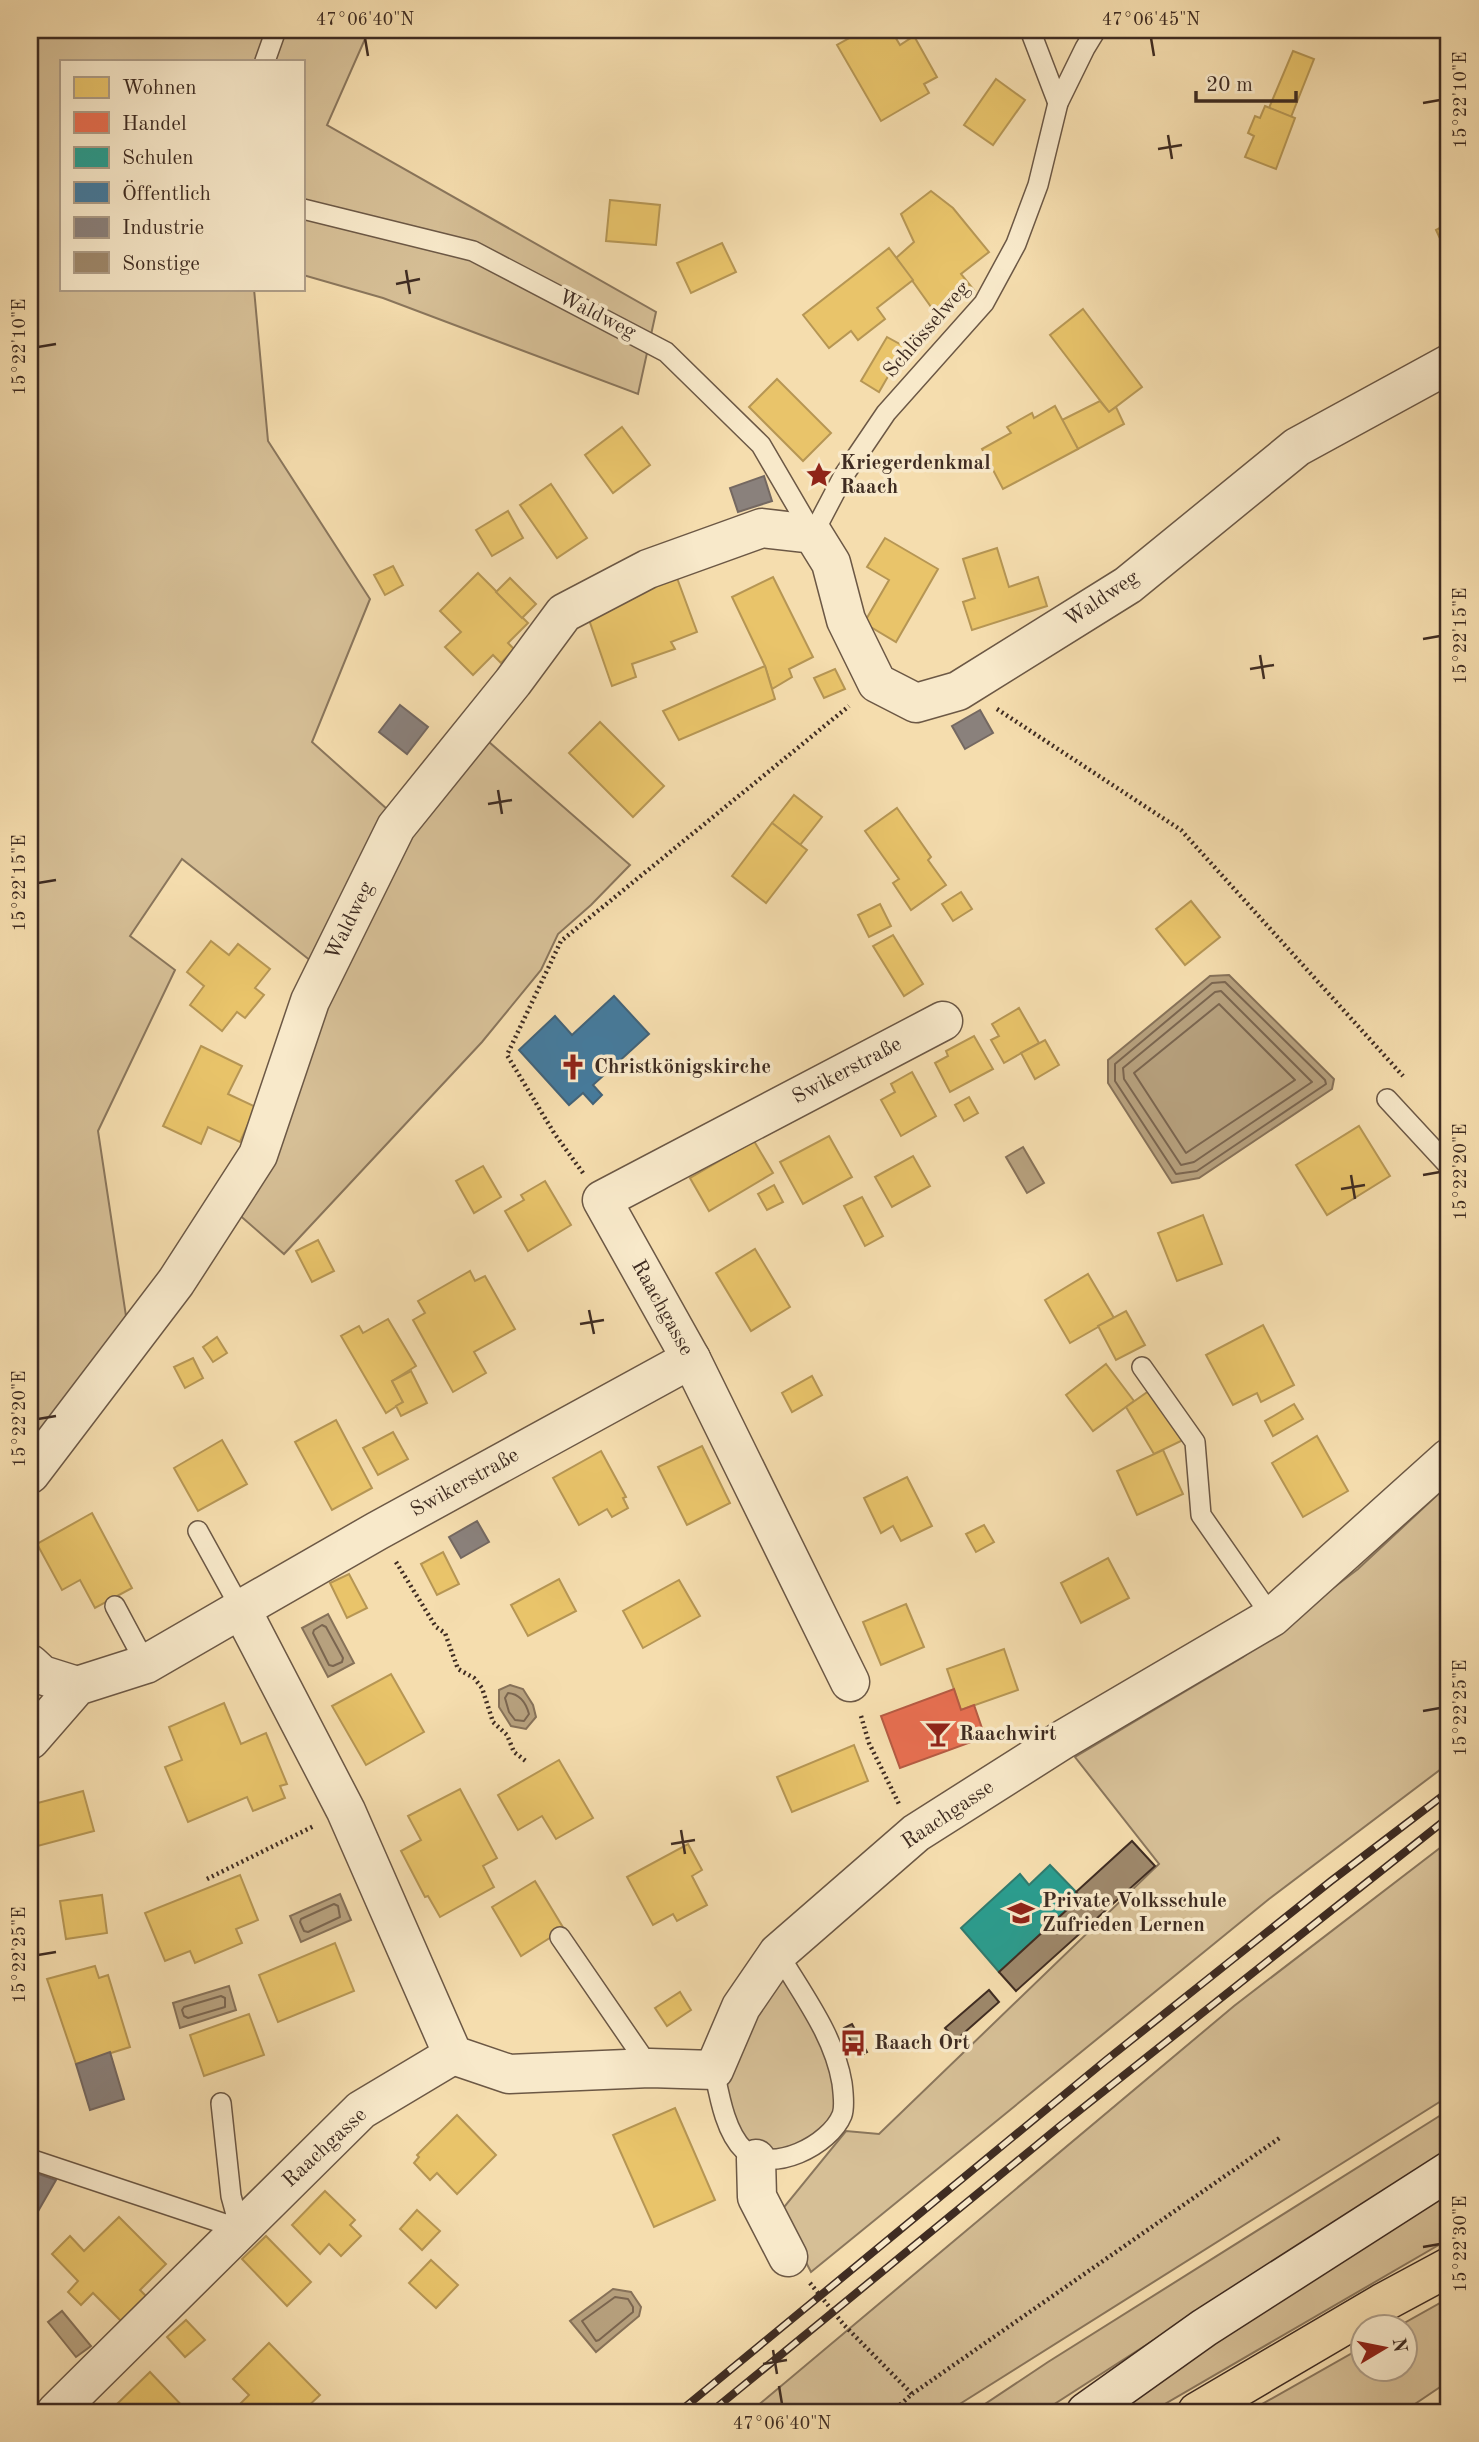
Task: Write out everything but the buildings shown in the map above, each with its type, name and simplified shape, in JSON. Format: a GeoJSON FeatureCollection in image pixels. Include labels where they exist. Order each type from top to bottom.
{"type":"FeatureCollection","features":[{"type":"Feature","properties":{"kind":"highway"},"geometry":{"type":"LineString","coordinates":[[1197,2412],[1449,2267]]}},
{"type":"Feature","properties":{"kind":"street","name":"Waldweg"},"geometry":{"type":"LineString","coordinates":[[30,1474],[176,1282],[258,1155],[310,1000],[396,827],[513,682],[564,613],[648,569],[762,528],[813,534],[831,563],[846,620],[877,683],[916,703],[958,691],[1128,585],[1297,447],[1449,364]]}},
{"type":"Feature","properties":{"kind":"street","name":"Swikerstraße"},"geometry":{"type":"LineString","coordinates":[[602,1200],[943,1021]]}},
{"type":"Feature","properties":{"kind":"street","name":"Raachgasse"},"geometry":{"type":"LineString","coordinates":[[602,1200],[691,1359],[850,1682]]}},
{"type":"Feature","properties":{"kind":"street","name":"Swikerstraße"},"geometry":{"type":"LineString","coordinates":[[77,1686],[146,1664],[377,1531],[691,1359]]}},
{"type":"Feature","properties":{"kind":"street","name":"Raachgasse"},"geometry":{"type":"LineString","coordinates":[[714,2070],[741,2007],[778,1953],[916,1833],[1064,1740],[1272,1617],[1449,1458]]}},
{"type":"Feature","properties":{"kind":"street"},"geometry":{"type":"LineString","coordinates":[[241,1609],[346,1811],[453,2055],[509,2074],[650,2068],[714,2070]]}},
{"type":"Feature","properties":{"kind":"street"},"geometry":{"type":"LineString","coordinates":[[30,1664],[42,1675],[77,1686],[30,1740]]}},
{"type":"Feature","properties":{"kind":"street","name":"Raachgasse"},"geometry":{"type":"LineString","coordinates":[[56,2412],[361,2110],[453,2055]]}},
{"type":"Feature","properties":{"kind":"street"},"geometry":{"type":"LineString","coordinates":[[756,2159],[757,2197],[788,2257]]}},
{"type":"Feature","properties":{"kind":"street"},"geometry":{"type":"LineString","coordinates":[[1086,2412],[1204,2328],[1449,2171]]}},
{"type":"Feature","properties":{"kind":"lane"},"geometry":{"type":"LineString","coordinates":[[265,60],[276,30]]}},
{"type":"Feature","properties":{"kind":"lane"},"geometry":{"type":"LineString","coordinates":[[1030,30],[1058,103]]}},
{"type":"Feature","properties":{"kind":"lane","name":"Schlösselweg"},"geometry":{"type":"LineString","coordinates":[[813,534],[844,475],[886,413],[984,303],[1016,244],[1038,186],[1058,103],[1084,48],[1096,30]]}},
{"type":"Feature","properties":{"kind":"lane","name":"Waldweg"},"geometry":{"type":"LineString","coordinates":[[304,209],[473,251],[667,352],[761,445],[813,534]]}},
{"type":"Feature","properties":{"kind":"lane"},"geometry":{"type":"LineString","coordinates":[[1387,1100],[1449,1166]]}},
{"type":"Feature","properties":{"kind":"lane"},"geometry":{"type":"LineString","coordinates":[[1142,1367],[1195,1442],[1201,1515],[1272,1617]]}},
{"type":"Feature","properties":{"kind":"lane"},"geometry":{"type":"LineString","coordinates":[[198,1531],[241,1609]]}},
{"type":"Feature","properties":{"kind":"lane"},"geometry":{"type":"LineString","coordinates":[[115,1606],[146,1664]]}},
{"type":"Feature","properties":{"kind":"lane"},"geometry":{"type":"LineString","coordinates":[[560,1937],[650,2068]]}},
{"type":"Feature","properties":{"kind":"lane"},"geometry":{"type":"LineString","coordinates":[[714,2070],[723,2113],[742,2148],[756,2159],[779,2160],[820,2144],[843,2114],[842,2085],[834,2049],[778,1953]]}},
{"type":"Feature","properties":{"kind":"lane"},"geometry":{"type":"LineString","coordinates":[[221,2104],[231,2196],[240,2229]]}},
{"type":"Feature","properties":{"kind":"lane"},"geometry":{"type":"LineString","coordinates":[[30,2159],[240,2229]]}},
{"type":"Feature","properties":{"kind":"path"},"geometry":{"type":"LineString","coordinates":[[602,1200],[554,1133],[507,1055],[561,940],[877,683]]}},
{"type":"Feature","properties":{"kind":"path"},"geometry":{"type":"LineString","coordinates":[[958,691],[1000,711],[1181,830],[1406,1079]]}},
{"type":"Feature","properties":{"kind":"path"},"geometry":{"type":"LineString","coordinates":[[377,1531],[436,1627],[444,1633],[458,1669],[474,1678],[482,1688],[493,1722],[507,1735],[513,1752],[527,1762]]}},
{"type":"Feature","properties":{"kind":"path"},"geometry":{"type":"LineString","coordinates":[[850,1682],[869,1743],[892,1793],[916,1833]]}},
{"type":"Feature","properties":{"kind":"path"},"geometry":{"type":"LineString","coordinates":[[207,1878],[346,1811]]}},
{"type":"Feature","properties":{"kind":"path"},"geometry":{"type":"LineString","coordinates":[[892,2412],[912,2394],[1281,2137]]}},
{"type":"Feature","properties":{"kind":"path"},"geometry":{"type":"LineString","coordinates":[[788,2257],[844,2325],[912,2394]]}},
{"type":"Feature","properties":{"kind":"shaded area"},"geometry":{"type":"Polygon","coordinates":[[[30,30],[369,30],[327,125],[656,312],[638,394],[383,298],[304,275],[304,60],[60,60],[60,290],[254,290],[268,441],[370,599],[312,742],[406,826],[481,735],[630,865],[558,934],[541,970],[482,1042],[284,1254],[220,1198],[253,1140],[311,961],[182,859],[130,936],[175,970],[98,1131],[126,1316],[30,1477],[30,30]]]}},
{"type":"Feature","properties":{"kind":"shaded area"},"geometry":{"type":"Polygon","coordinates":[[[1449,1484],[1449,1763],[1269,1899],[811,2272],[780,2212],[846,2131],[879,2134],[1159,1864],[1075,1757],[1243,1657],[1358,1569],[1449,1484]]]}},
{"type":"Feature","properties":{"kind":"shaded area"},"geometry":{"type":"Polygon","coordinates":[[[1449,1841],[1449,2096],[955,2407],[955,2412],[750,2412],[1234,2006],[1449,1841]]]}},
{"type":"Feature","properties":{"kind":"shaded area"},"geometry":{"type":"Polygon","coordinates":[[[778,1953],[834,2049],[843,2114],[779,2160],[742,2148],[714,2070],[778,1953]]]}},
{"type":"Feature","properties":{"kind":"shaded area"},"geometry":{"type":"Polygon","coordinates":[[[1449,2110],[1449,2157],[1202,2309],[1042,2412],[973,2412],[1048,2362],[1449,2110]]]}},
{"type":"Feature","properties":{"kind":"shaded area"},"geometry":{"type":"Polygon","coordinates":[[[1449,2191],[1449,2239],[1151,2412],[1109,2412],[1449,2191]]]}},
{"type":"Feature","properties":{"kind":"shaded area"},"geometry":{"type":"Polygon","coordinates":[[[1449,2298],[1449,2381],[1403,2412],[1248,2412],[1350,2354],[1350,2382],[1420,2382],[1420,2314],[1449,2298]]]}},
{"type":"Feature","properties":{"kind":"water"},"geometry":{"type":"Polygon","coordinates":[[[1229,975],[1334,1079],[1332,1089],[1199,1178],[1172,1183],[1108,1083],[1108,1060],[1210,976],[1229,975]]]}},
{"type":"Feature","properties":{"kind":"water"},"geometry":{"type":"Polygon","coordinates":[[[1023,1147],[1044,1183],[1027,1193],[1006,1157],[1023,1147]]]}},
{"type":"Feature","properties":{"kind":"water"},"geometry":{"type":"Polygon","coordinates":[[[328,1614],[354,1663],[328,1677],[302,1628],[328,1614]]]}},
{"type":"Feature","properties":{"kind":"water"},"geometry":{"type":"Polygon","coordinates":[[[510,1685],[523,1689],[533,1705],[536,1717],[526,1729],[511,1726],[499,1707],[499,1690],[510,1685]]]}},
{"type":"Feature","properties":{"kind":"water"},"geometry":{"type":"Polygon","coordinates":[[[340,1894],[351,1920],[301,1942],[290,1916],[340,1894]]]}},
{"type":"Feature","properties":{"kind":"water"},"geometry":{"type":"Polygon","coordinates":[[[229,1986],[236,2010],[180,2028],[173,2003],[229,1986]]]}},
{"type":"Feature","properties":{"kind":"water"},"geometry":{"type":"Polygon","coordinates":[[[613,2289],[631,2292],[641,2307],[639,2316],[596,2352],[570,2321],[613,2289]]]}},
{"type":"Feature","properties":{"kind":"water"},"geometry":{"type":"Polygon","coordinates":[[[62,2311],[91,2346],[76,2357],[48,2322],[62,2311]]]}},
{"type":"Feature","properties":{"kind":"railway"},"geometry":{"type":"LineString","coordinates":[[679,2412],[1105,2061],[1449,1791]]}},
{"type":"Feature","properties":{"kind":"railway"},"geometry":{"type":"LineString","coordinates":[[711,2412],[1060,2126],[1449,1817]]}},
{"type":"Feature","properties":{"kind":"place","name":"Kriegerdenkmal Raach"},"geometry":{"type":"Point","coordinates":[819,475]}},
{"type":"Feature","properties":{"kind":"place","name":"Christkönigskirche"},"geometry":{"type":"Point","coordinates":[573,1067]}},
{"type":"Feature","properties":{"kind":"place","name":"Raachwirt"},"geometry":{"type":"Point","coordinates":[938,1734]}},
{"type":"Feature","properties":{"kind":"place","name":"Private Volksschule Zufrieden Lernen"},"geometry":{"type":"Point","coordinates":[1021,1913]}},
{"type":"Feature","properties":{"kind":"place","name":"Raach Ort"},"geometry":{"type":"Point","coordinates":[853,2043]}}]}
